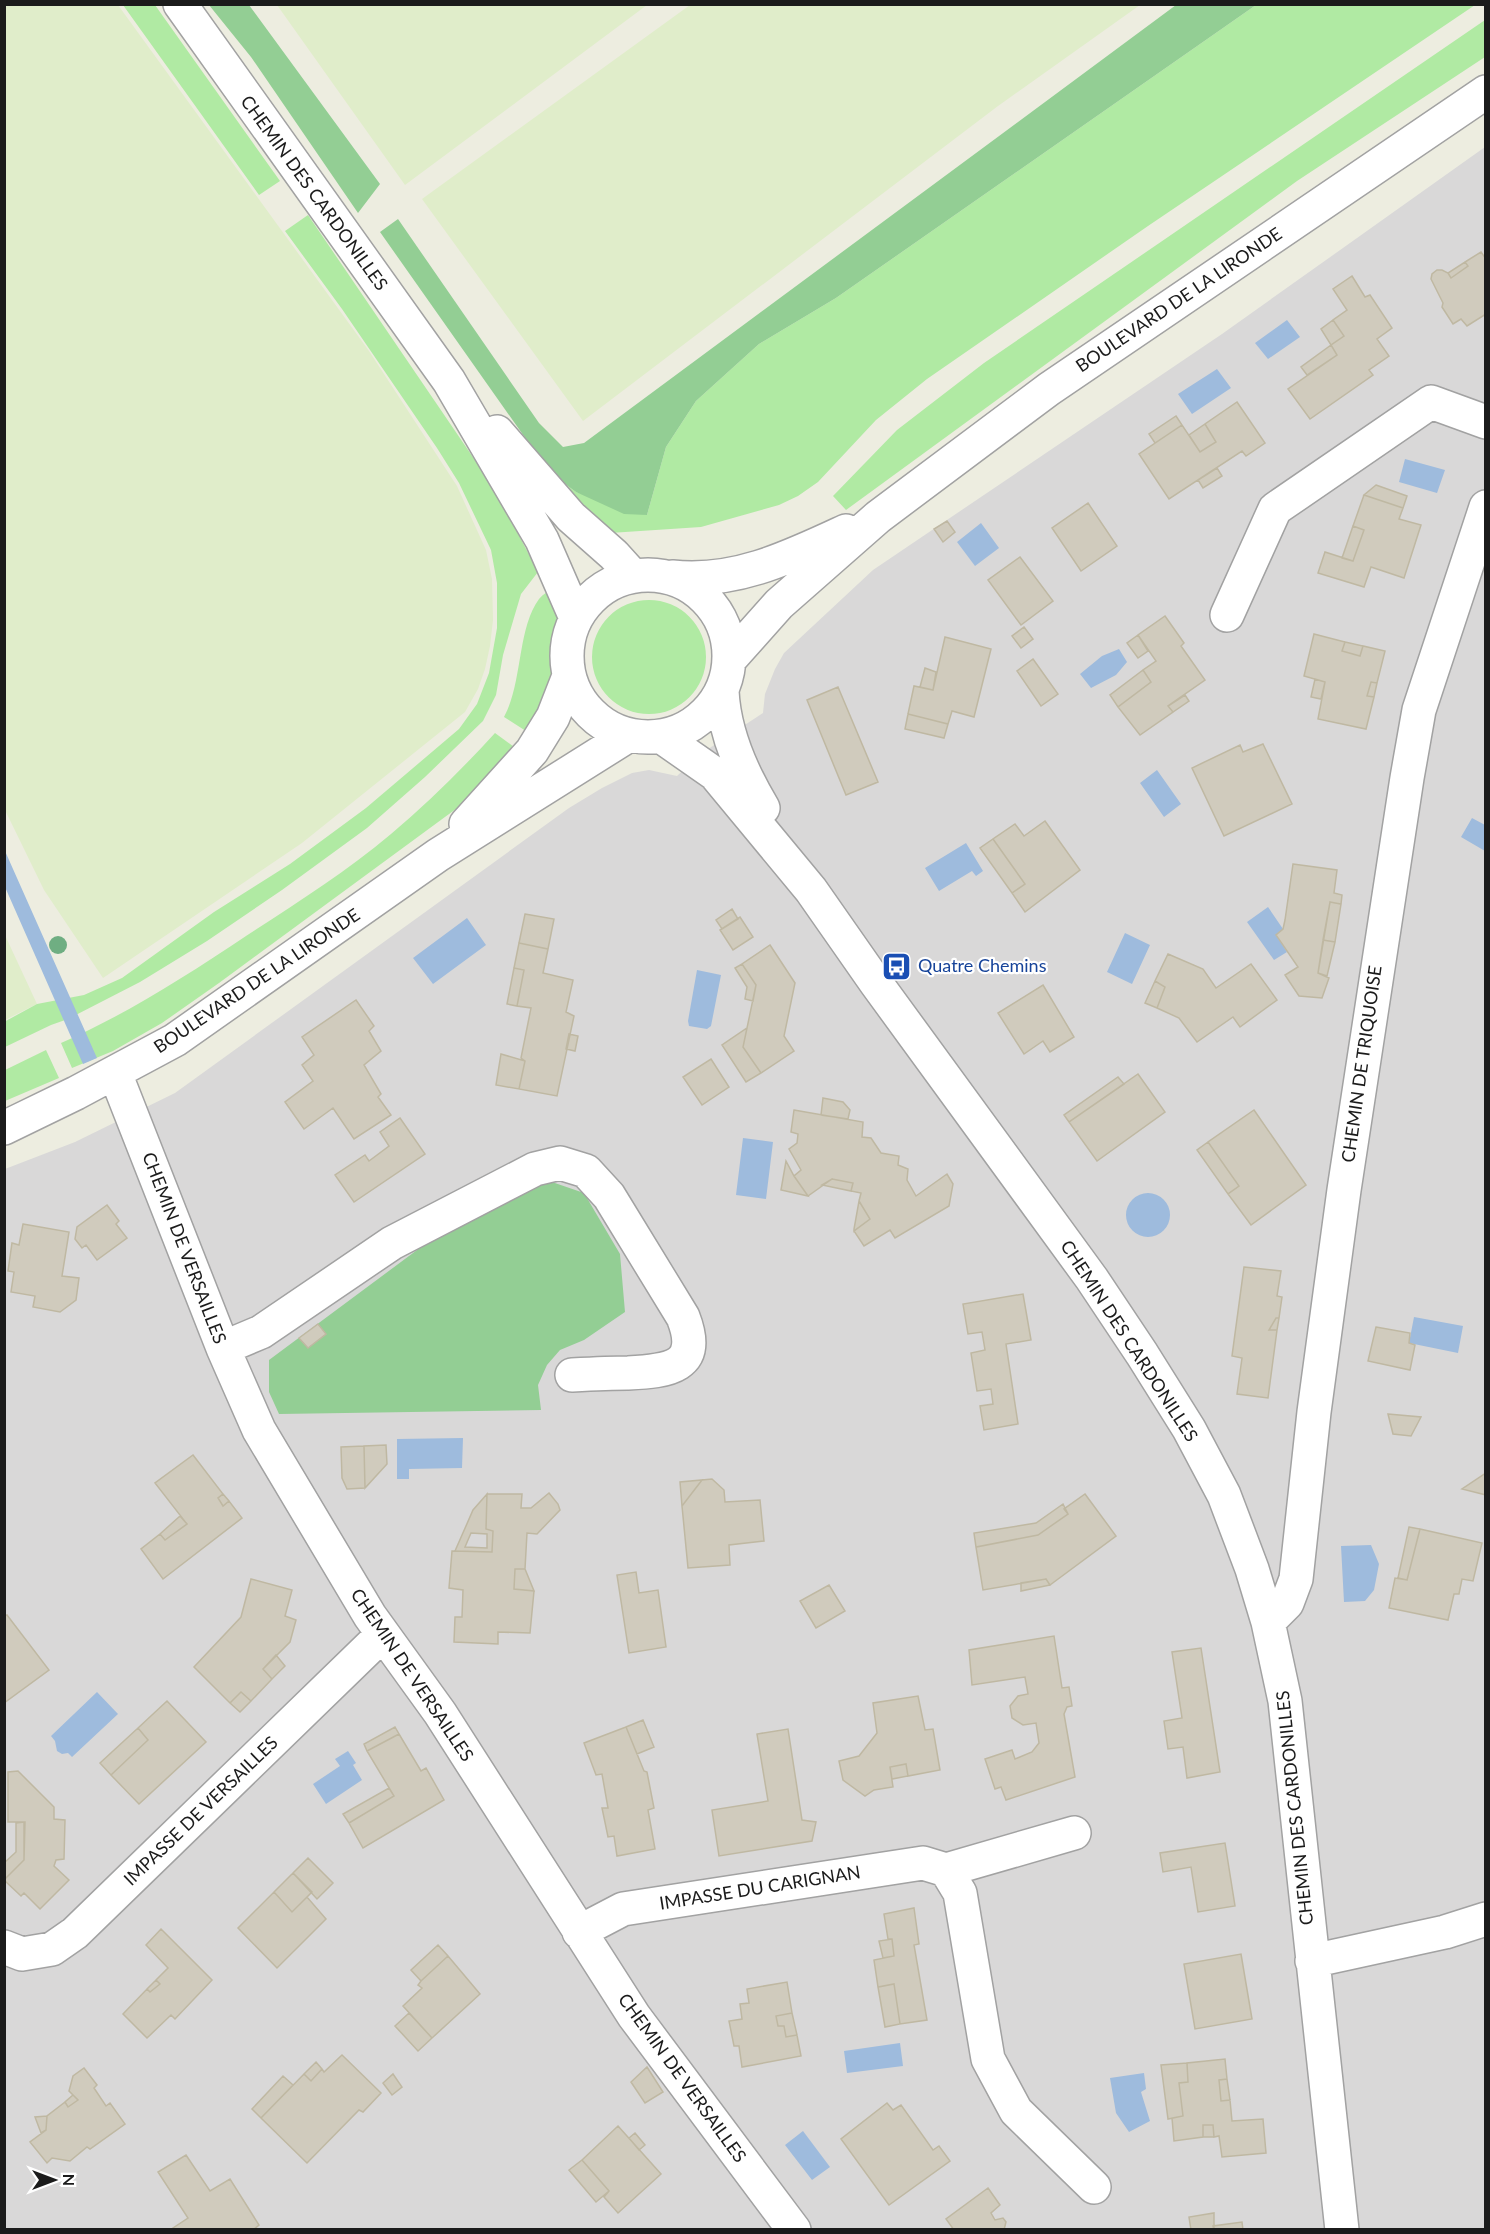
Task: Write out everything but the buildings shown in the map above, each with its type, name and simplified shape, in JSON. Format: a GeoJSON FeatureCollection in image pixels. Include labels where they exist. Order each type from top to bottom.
{"type":"FeatureCollection","features":[{"type":"Feature","properties":{"kind":"street","name":"CHEMIN DES CARDONILLES"},"geometry":{"type":"LineString","coordinates":[[180,4],[449,381],[542,540],[576,618]]}},
{"type":"Feature","properties":{"kind":"street","name":"BOULEVARD DE LA LIRONDE"},"geometry":{"type":"LineString","coordinates":[[730,659],[779,604],[878,517],[1049,389],[1485,92]]}},
{"type":"Feature","properties":{"kind":"street","name":"CHEMIN DES CARDONILLES"},"geometry":{"type":"LineString","coordinates":[[449,381],[494,427],[571,517],[614,555],[633,576]]}},
{"type":"Feature","properties":{"kind":"street"},"geometry":{"type":"LineString","coordinates":[[1227,615],[1275,509],[1431,402],[1485,422]]}},
{"type":"Feature","properties":{"kind":"street","name":"CHEMIN DE TRIQUOISE"},"geometry":{"type":"LineString","coordinates":[[1268,1622],[1287,1604],[1296,1579],[1314,1412],[1344,1190],[1378,959],[1419,710],[1485,507]]}},
{"type":"Feature","properties":{"kind":"street","name":"BOULEVARD DE LA LIRONDE"},"geometry":{"type":"LineString","coordinates":[[670,577],[718,578],[753,570],[798,553],[878,517]]}},
{"type":"Feature","properties":{"kind":"street"},"geometry":{"type":"LineString","coordinates":[[633,576],[670,577],[702,594],[723,623],[729,641],[728,677],[722,692],[704,716],[677,733],[662,737],[629,735],[612,730],[585,708],[576,692],[569,676],[569,635],[586,603],[616,581],[633,576]]}},
{"type":"Feature","properties":{"kind":"street","name":"BOULEVARD DE LA LIRONDE"},"geometry":{"type":"LineString","coordinates":[[438,855],[532,752],[553,717],[569,676]]}},
{"type":"Feature","properties":{"kind":"street","name":"CHEMIN DES CARDONILLES"},"geometry":{"type":"LineString","coordinates":[[722,692],[723,706],[738,762],[801,878]]}},
{"type":"Feature","properties":{"kind":"street","name":"BOULEVARD DE LA LIRONDE"},"geometry":{"type":"LineString","coordinates":[[4,1128],[115,1073],[175,1040],[438,855],[629,735]]}},
{"type":"Feature","properties":{"kind":"street","name":"CHEMIN DES CARDONILLES"},"geometry":{"type":"LineString","coordinates":[[662,737],[715,774],[801,878],[1092,1279],[1189,1429],[1224,1495],[1252,1569],[1268,1622],[1285,1701],[1342,2229]]}},
{"type":"Feature","properties":{"kind":"street","name":"CHEMIN DE VERSAILLES"},"geometry":{"type":"LineString","coordinates":[[115,1073],[223,1348],[259,1430],[382,1635],[446,1723],[634,2016],[794,2229]]}},
{"type":"Feature","properties":{"kind":"street"},"geometry":{"type":"LineString","coordinates":[[223,1348],[261,1332],[392,1243],[534,1168],[560,1163],[586,1171],[609,1196],[683,1317],[688,1330],[685,1357],[677,1366],[649,1372],[573,1375]]}},
{"type":"Feature","properties":{"kind":"street","name":"IMPASSE DE VERSAILLES"},"geometry":{"type":"LineString","coordinates":[[4,1947],[22,1954],[52,1949],[75,1933],[382,1635]]}},
{"type":"Feature","properties":{"kind":"street","name":"IMPASSE DU CARIGNAN"},"geometry":{"type":"LineString","coordinates":[[579,1932],[623,1909],[923,1863],[946,1870],[1074,1833]]}},
{"type":"Feature","properties":{"kind":"street"},"geometry":{"type":"LineString","coordinates":[[946,1870],[960,1893],[988,2059],[1016,2111],[1094,2187]]}},
{"type":"Feature","properties":{"kind":"street"},"geometry":{"type":"LineString","coordinates":[[1312,1961],[1445,1932],[1485,1919]]}},
{"type":"Feature","properties":{"kind":"shaded area"},"geometry":{"type":"Polygon","coordinates":[[[1485,147],[1485,2229],[5,2230],[5,1169],[75,1142],[175,1093],[569,808],[602,788],[632,773],[649,770],[677,776],[699,755],[763,713],[765,694],[784,653],[873,570],[1222,334],[1485,147]]]}},
{"type":"Feature","properties":{"kind":"green space"},"geometry":{"type":"Polygon","coordinates":[[[5,4],[118,5],[369,351],[457,486],[486,550],[492,579],[493,620],[490,646],[478,689],[465,712],[302,843],[103,978],[44,890],[5,810],[5,4]]]}},
{"type":"Feature","properties":{"kind":"green space"},"geometry":{"type":"Polygon","coordinates":[[[123,5],[155,5],[280,181],[259,195],[123,5]]]}},
{"type":"Feature","properties":{"kind":"green space"},"geometry":{"type":"Polygon","coordinates":[[[209,5],[249,5],[380,184],[358,213],[251,57],[209,5]]]}},
{"type":"Feature","properties":{"kind":"green space"},"geometry":{"type":"Polygon","coordinates":[[[277,5],[647,5],[405,185],[277,5]]]}},
{"type":"Feature","properties":{"kind":"green space"},"geometry":{"type":"Polygon","coordinates":[[[690,5],[1140,5],[998,106],[583,421],[422,199],[690,5]]]}},
{"type":"Feature","properties":{"kind":"green space"},"geometry":{"type":"Polygon","coordinates":[[[1176,5],[1256,5],[836,298],[759,344],[696,401],[666,447],[647,515],[624,514],[576,492],[557,478],[533,449],[380,232],[398,219],[539,423],[563,447],[584,443],[1176,5]]]}},
{"type":"Feature","properties":{"kind":"green space"},"geometry":{"type":"Polygon","coordinates":[[[1256,5],[1475,5],[927,379],[876,420],[818,482],[798,496],[779,505],[701,527],[610,533],[557,478],[576,492],[647,515],[666,447],[696,401],[759,344],[836,298],[1256,5]]]}},
{"type":"Feature","properties":{"kind":"green space"},"geometry":{"type":"Polygon","coordinates":[[[1485,20],[1485,57],[1297,181],[846,510],[833,496],[897,430],[984,363],[1485,20]]]}},
{"type":"Feature","properties":{"kind":"green space"},"geometry":{"type":"Polygon","coordinates":[[[308,215],[496,491],[538,572],[521,594],[503,655],[496,695],[483,721],[425,777],[367,828],[282,890],[207,941],[140,982],[68,1019],[5,1047],[4,1022],[37,1004],[84,995],[122,978],[214,912],[290,864],[366,808],[459,729],[477,704],[489,673],[497,628],[497,583],[491,550],[459,483],[437,448],[342,309],[285,231],[308,215]]]}},
{"type":"Feature","properties":{"kind":"green space"},"geometry":{"type":"Polygon","coordinates":[[[554,587],[558,613],[552,649],[552,683],[529,733],[504,717],[514,688],[523,640],[532,611],[541,597],[554,587]]]}},
{"type":"Feature","properties":{"kind":"green space"},"geometry":{"type":"Polygon","coordinates":[[[649,600],[671,604],[689,617],[702,635],[706,657],[702,679],[689,697],[671,710],[649,714],[627,710],[609,697],[596,679],[592,657],[596,635],[609,617],[627,604],[649,600]]]}},
{"type":"Feature","properties":{"kind":"green space"},"geometry":{"type":"Polygon","coordinates":[[[495,733],[517,749],[479,792],[162,1023],[113,1051],[72,1068],[61,1043],[156,994],[338,875],[418,810],[495,733]]]}},
{"type":"Feature","properties":{"kind":"green space"},"geometry":{"type":"Polygon","coordinates":[[[4,933],[37,1004],[5,1020],[4,1020],[4,933]]]}},
{"type":"Feature","properties":{"kind":"green space"},"geometry":{"type":"Polygon","coordinates":[[[46,1050],[59,1078],[5,1101],[5,1070],[46,1050]]]}},
{"type":"Feature","properties":{"kind":"green space"},"geometry":{"type":"Polygon","coordinates":[[[549,1181],[584,1193],[620,1254],[625,1312],[584,1340],[560,1350],[547,1365],[538,1385],[541,1410],[279,1414],[269,1392],[269,1360],[444,1230],[549,1181]]]}},
{"type":"Feature","properties":{"kind":"water"},"geometry":{"type":"Polygon","coordinates":[[[1287,320],[1300,337],[1268,359],[1255,343],[1287,320]]]}},
{"type":"Feature","properties":{"kind":"water"},"geometry":{"type":"Polygon","coordinates":[[[1217,369],[1231,388],[1192,414],[1178,394],[1217,369]]]}},
{"type":"Feature","properties":{"kind":"water"},"geometry":{"type":"Polygon","coordinates":[[[1405,459],[1445,470],[1437,493],[1399,482],[1405,459]]]}},
{"type":"Feature","properties":{"kind":"water"},"geometry":{"type":"Polygon","coordinates":[[[981,523],[999,548],[975,566],[957,542],[981,523]]]}},
{"type":"Feature","properties":{"kind":"water"},"geometry":{"type":"Polygon","coordinates":[[[1119,649],[1127,662],[1116,675],[1091,688],[1080,674],[1102,656],[1119,649]]]}},
{"type":"Feature","properties":{"kind":"water"},"geometry":{"type":"Polygon","coordinates":[[[1157,770],[1181,804],[1164,817],[1140,783],[1157,770]]]}},
{"type":"Feature","properties":{"kind":"water"},"geometry":{"type":"Polygon","coordinates":[[[1472,818],[1485,825],[1485,851],[1461,837],[1472,818]]]}},
{"type":"Feature","properties":{"kind":"water"},"geometry":{"type":"Polygon","coordinates":[[[966,843],[983,871],[976,876],[972,871],[939,891],[925,868],[966,843]]]}},
{"type":"Feature","properties":{"kind":"water"},"geometry":{"type":"Polygon","coordinates":[[[5,851],[97,1058],[83,1064],[5,887],[5,851]]]}},
{"type":"Feature","properties":{"kind":"water"},"geometry":{"type":"Polygon","coordinates":[[[1268,907],[1283,929],[1276,935],[1287,952],[1274,960],[1247,922],[1268,907]]]}},
{"type":"Feature","properties":{"kind":"water"},"geometry":{"type":"Polygon","coordinates":[[[467,918],[486,945],[433,984],[413,958],[467,918]]]}},
{"type":"Feature","properties":{"kind":"water"},"geometry":{"type":"Polygon","coordinates":[[[1125,933],[1150,945],[1132,984],[1107,972],[1125,933]]]}},
{"type":"Feature","properties":{"kind":"water"},"geometry":{"type":"Polygon","coordinates":[[[697,970],[721,975],[711,1026],[707,1029],[689,1026],[688,1021],[697,970]]]}},
{"type":"Feature","properties":{"kind":"water"},"geometry":{"type":"Polygon","coordinates":[[[743,1138],[773,1142],[766,1199],[736,1195],[743,1138]]]}},
{"type":"Feature","properties":{"kind":"water"},"geometry":{"type":"Polygon","coordinates":[[[1148,1193],[1157,1194],[1164,1199],[1169,1206],[1169,1224],[1164,1231],[1157,1236],[1148,1237],[1139,1236],[1132,1231],[1127,1224],[1126,1215],[1127,1206],[1132,1199],[1139,1194],[1148,1193]]]}},
{"type":"Feature","properties":{"kind":"water"},"geometry":{"type":"Polygon","coordinates":[[[1414,1317],[1463,1326],[1458,1353],[1409,1343],[1414,1317]]]}},
{"type":"Feature","properties":{"kind":"water"},"geometry":{"type":"Polygon","coordinates":[[[463,1438],[462,1468],[409,1469],[409,1479],[397,1479],[397,1439],[463,1438]]]}},
{"type":"Feature","properties":{"kind":"water"},"geometry":{"type":"Polygon","coordinates":[[[1371,1545],[1379,1564],[1374,1590],[1365,1601],[1344,1602],[1341,1546],[1371,1545]]]}},
{"type":"Feature","properties":{"kind":"water"},"geometry":{"type":"Polygon","coordinates":[[[97,1692],[118,1714],[72,1757],[68,1753],[62,1754],[57,1751],[55,1741],[51,1736],[97,1692]]]}},
{"type":"Feature","properties":{"kind":"water"},"geometry":{"type":"Polygon","coordinates":[[[348,1751],[356,1763],[353,1765],[362,1780],[326,1804],[313,1784],[340,1766],[335,1759],[348,1751]]]}},
{"type":"Feature","properties":{"kind":"water"},"geometry":{"type":"Polygon","coordinates":[[[900,2043],[903,2066],[847,2073],[844,2051],[900,2043]]]}},
{"type":"Feature","properties":{"kind":"water"},"geometry":{"type":"Polygon","coordinates":[[[1144,2073],[1146,2089],[1141,2092],[1150,2121],[1129,2132],[1116,2113],[1110,2078],[1144,2073]]]}},
{"type":"Feature","properties":{"kind":"water"},"geometry":{"type":"Polygon","coordinates":[[[803,2131],[830,2167],[812,2180],[785,2145],[803,2131]]]}},
{"type":"Feature","properties":{"kind":"place","name":"Quatre Chemins"},"geometry":{"type":"Point","coordinates":[897,966]}}]}
